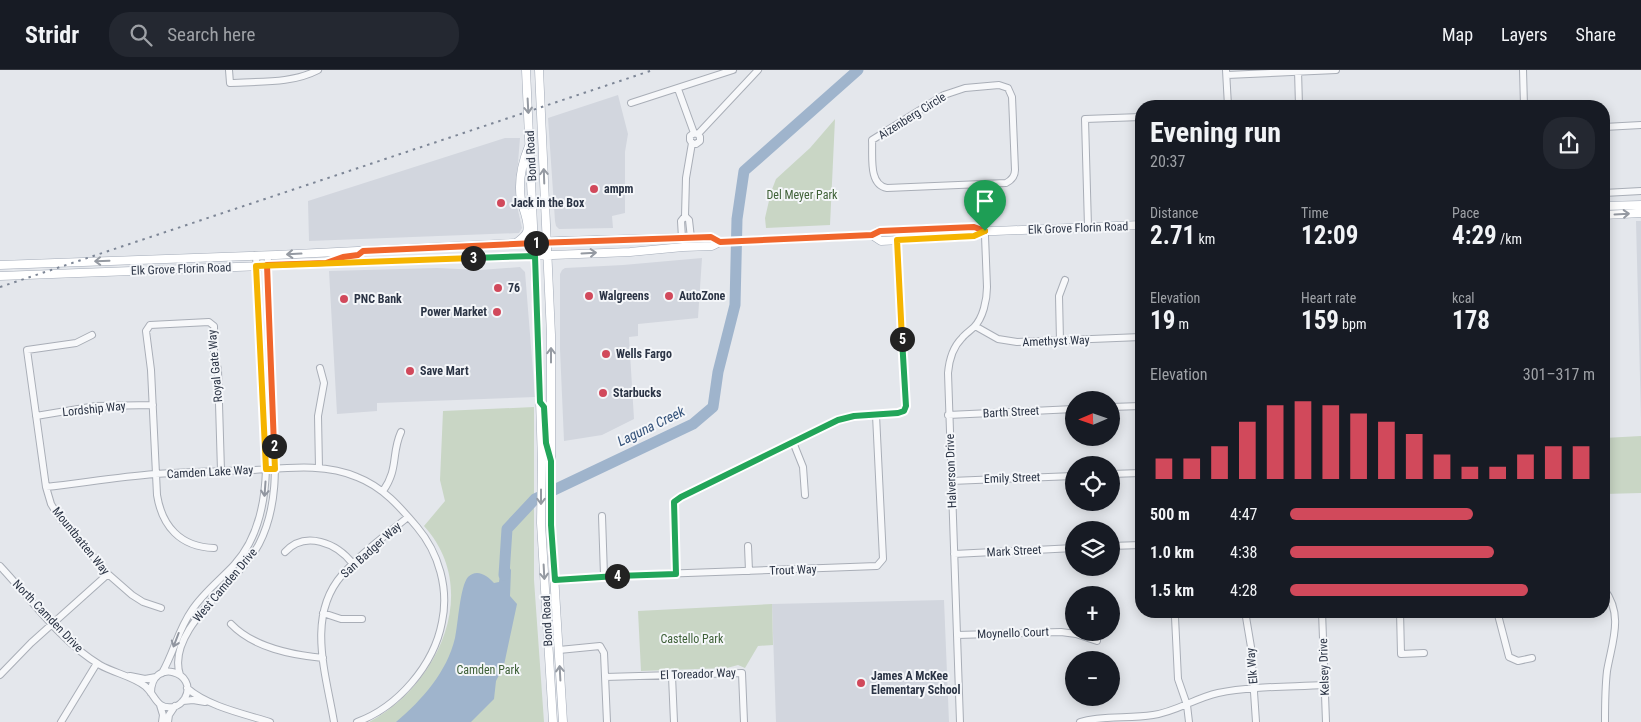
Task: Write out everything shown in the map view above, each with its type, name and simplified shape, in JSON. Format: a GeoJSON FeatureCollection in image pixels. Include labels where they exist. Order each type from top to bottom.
{"type":"FeatureCollection","features":[{"type":"Feature","properties":{"kind":"main road","name":"Bond Road"},"geometry":{"type":"LineString","coordinates":[[526,70],[535,243],[540,402],[541,523],[553,722]]}},
{"type":"Feature","properties":{"kind":"main road","name":"Bond Road"},"geometry":{"type":"LineString","coordinates":[[537,70],[540,80],[551,335],[551,525],[563,722]]}},
{"type":"Feature","properties":{"kind":"main road"},"geometry":{"type":"LineString","coordinates":[[515,244],[523,238],[527,230],[520,182],[524,159],[530,142]]}},
{"type":"Feature","properties":{"kind":"main road"},"geometry":{"type":"LineString","coordinates":[[1610,206],[1641,205]]}},
{"type":"Feature","properties":{"kind":"main road"},"geometry":{"type":"LineString","coordinates":[[1610,215],[1641,213]]}},
{"type":"Feature","properties":{"kind":"main road","name":"Elk Grove Florin Road"},"geometry":{"type":"LineString","coordinates":[[0,276],[535,256],[712,246],[720,242],[872,235],[880,231],[974,227],[985,231],[1135,225]]}},
{"type":"Feature","properties":{"kind":"main road","name":"Elk Grove Florin Road"},"geometry":{"type":"LineString","coordinates":[[872,235],[880,241],[974,236],[985,231]]}},
{"type":"Feature","properties":{"kind":"main road","name":"Elk Grove Florin Road"},"geometry":{"type":"LineString","coordinates":[[0,265],[547,242],[711,237],[720,242]]}},
{"type":"Feature","properties":{"kind":"main road"},"geometry":{"type":"LineString","coordinates":[[662,249],[669,244],[690,243],[691,238]]}},
{"type":"Feature","properties":{"kind":"main road"},"geometry":{"type":"LineString","coordinates":[[380,261],[382,257],[393,255],[401,249]]}},
{"type":"Feature","properties":{"kind":"main road"},"geometry":{"type":"LineString","coordinates":[[326,263],[343,257],[358,255],[363,251]]}},
{"type":"Feature","properties":{"kind":"main road"},"geometry":{"type":"LineString","coordinates":[[540,402],[544,407],[546,443],[551,465]]}},
{"type":"Feature","properties":{"kind":"street"},"geometry":{"type":"LineString","coordinates":[[229,70],[230,83],[292,80],[306,77],[318,70]]}},
{"type":"Feature","properties":{"kind":"street"},"geometry":{"type":"LineString","coordinates":[[631,103],[733,70]]}},
{"type":"Feature","properties":{"kind":"street"},"geometry":{"type":"LineString","coordinates":[[682,238],[681,221],[685,216],[686,178],[692,143],[690,138],[758,70]]}},
{"type":"Feature","properties":{"kind":"street"},"geometry":{"type":"LineString","coordinates":[[1228,100],[1227,72],[1336,70]]}},
{"type":"Feature","properties":{"kind":"street"},"geometry":{"type":"LineString","coordinates":[[1523,70],[1524,100]]}},
{"type":"Feature","properties":{"kind":"street"},"geometry":{"type":"LineString","coordinates":[[1298,71],[1299,100]]}},
{"type":"Feature","properties":{"kind":"street","name":"Aizenberg Circle"},"geometry":{"type":"LineString","coordinates":[[1005,86],[1010,90],[1012,96],[1015,173],[1012,179],[1006,183],[983,184],[880,187],[874,179],[872,140],[944,95],[965,88],[1005,86]]}},
{"type":"Feature","properties":{"kind":"street"},"geometry":{"type":"LineString","coordinates":[[678,89],[696,134]]}},
{"type":"Feature","properties":{"kind":"street"},"geometry":{"type":"LineString","coordinates":[[1088,227],[1085,119],[1135,117]]}},
{"type":"Feature","properties":{"kind":"street"},"geometry":{"type":"LineString","coordinates":[[1610,127],[1641,125]]}},
{"type":"Feature","properties":{"kind":"street"},"geometry":{"type":"LineString","coordinates":[[983,184],[985,231]]}},
{"type":"Feature","properties":{"kind":"street"},"geometry":{"type":"LineString","coordinates":[[1610,193],[1641,192]]}},
{"type":"Feature","properties":{"kind":"street"},"geometry":{"type":"LineString","coordinates":[[685,216],[689,220],[691,238]]}},
{"type":"Feature","properties":{"kind":"street","name":"Halverson Drive"},"geometry":{"type":"LineString","coordinates":[[960,722],[948,374],[950,360],[958,342],[975,326],[984,306],[987,292],[985,231]]}},
{"type":"Feature","properties":{"kind":"street"},"geometry":{"type":"LineString","coordinates":[[676,574],[674,502],[844,418],[904,411],[906,406],[897,240]]}},
{"type":"Feature","properties":{"kind":"street","name":"West Camden Drive"},"geometry":{"type":"LineString","coordinates":[[162,673],[168,664],[179,631],[192,608],[234,565],[250,541],[263,508],[266,469],[256,255]]}},
{"type":"Feature","properties":{"kind":"street","name":"West Camden Drive"},"geometry":{"type":"LineString","coordinates":[[180,675],[178,665],[180,652],[194,622],[211,600],[236,576],[259,544],[272,509],[275,469],[268,255]]}},
{"type":"Feature","properties":{"kind":"street"},"geometry":{"type":"LineString","coordinates":[[1060,341],[1058,296],[1065,280]]}},
{"type":"Feature","properties":{"kind":"street","name":"Royal Gate Way"},"geometry":{"type":"LineString","coordinates":[[214,548],[206,548],[190,543],[175,534],[166,523],[159,507],[151,370],[146,331],[150,325],[209,322],[214,326],[214,351],[218,370],[221,471]]}},
{"type":"Feature","properties":{"kind":"street","name":"Amethyst Way"},"geometry":{"type":"LineString","coordinates":[[975,326],[992,336],[1010,342],[1135,337]]}},
{"type":"Feature","properties":{"kind":"street","name":"Mountbatten Way"},"geometry":{"type":"LineString","coordinates":[[92,335],[76,343],[27,350],[46,487],[51,504],[59,517],[108,574],[132,595],[143,602],[161,608]]}},
{"type":"Feature","properties":{"kind":"street"},"geometry":{"type":"LineString","coordinates":[[319,468],[318,416],[324,383],[320,368]]}},
{"type":"Feature","properties":{"kind":"street","name":"Lordship Way"},"geometry":{"type":"LineString","coordinates":[[36,416],[96,406],[153,404]]}},
{"type":"Feature","properties":{"kind":"street"},"geometry":{"type":"LineString","coordinates":[[1120,407],[1135,406]]}},
{"type":"Feature","properties":{"kind":"street","name":"Barth Street"},"geometry":{"type":"LineString","coordinates":[[948,415],[1065,409]]}},
{"type":"Feature","properties":{"kind":"street","name":"Trout Way"},"geometry":{"type":"LineString","coordinates":[[555,580],[604,576],[877,566],[883,559],[876,414]]}},
{"type":"Feature","properties":{"kind":"street"},"geometry":{"type":"LineString","coordinates":[[383,491],[393,473],[401,432]]}},
{"type":"Feature","properties":{"kind":"street"},"geometry":{"type":"LineString","coordinates":[[793,442],[803,467],[805,495]]}},
{"type":"Feature","properties":{"kind":"street","name":"Camden Lake Way"},"geometry":{"type":"LineString","coordinates":[[46,487],[156,474],[319,468],[350,474],[365,480],[383,491],[424,536],[432,550],[441,572],[444,596],[441,628],[429,658],[403,692],[384,708],[357,722]]}},
{"type":"Feature","properties":{"kind":"street"},"geometry":{"type":"LineString","coordinates":[[1120,474],[1135,473]]}},
{"type":"Feature","properties":{"kind":"street","name":"Emily Street"},"geometry":{"type":"LineString","coordinates":[[951,481],[1065,476]]}},
{"type":"Feature","properties":{"kind":"street"},"geometry":{"type":"LineString","coordinates":[[602,516],[604,576]]}},
{"type":"Feature","properties":{"kind":"street","name":"San Badger Way"},"geometry":{"type":"LineString","coordinates":[[334,722],[320,631],[323,613],[334,586],[353,564],[408,517]]}},
{"type":"Feature","properties":{"kind":"street"},"geometry":{"type":"LineString","coordinates":[[285,552],[295,543],[314,540],[339,549],[353,564]]}},
{"type":"Feature","properties":{"kind":"street"},"geometry":{"type":"LineString","coordinates":[[1120,546],[1135,545]]}},
{"type":"Feature","properties":{"kind":"street"},"geometry":{"type":"LineString","coordinates":[[748,546],[749,571]]}},
{"type":"Feature","properties":{"kind":"street","name":"Mark Street"},"geometry":{"type":"LineString","coordinates":[[954,554],[1065,548]]}},
{"type":"Feature","properties":{"kind":"street","name":"North Camden Drive"},"geometry":{"type":"LineString","coordinates":[[0,566],[3,574],[81,652],[97,663],[143,685],[151,692]]}},
{"type":"Feature","properties":{"kind":"street"},"geometry":{"type":"LineString","coordinates":[[0,675],[31,643],[108,574]]}},
{"type":"Feature","properties":{"kind":"street"},"geometry":{"type":"LineString","coordinates":[[1605,722],[1606,681],[1616,626],[1613,605],[1610,600]]}},
{"type":"Feature","properties":{"kind":"street"},"geometry":{"type":"LineString","coordinates":[[323,613],[341,619],[362,619]]}},
{"type":"Feature","properties":{"kind":"street"},"geometry":{"type":"LineString","coordinates":[[1175,618],[1178,680],[1187,705],[1189,722]]}},
{"type":"Feature","properties":{"kind":"street","name":"Elk Way"},"geometry":{"type":"LineString","coordinates":[[1246,618],[1250,639],[1256,722]]}},
{"type":"Feature","properties":{"kind":"street","name":"Kelsey Drive"},"geometry":{"type":"LineString","coordinates":[[1322,618],[1326,722]]}},
{"type":"Feature","properties":{"kind":"street"},"geometry":{"type":"LineString","coordinates":[[1400,618],[1402,654],[1424,653]]}},
{"type":"Feature","properties":{"kind":"street"},"geometry":{"type":"LineString","coordinates":[[1499,618],[1509,657],[1518,661],[1532,658]]}},
{"type":"Feature","properties":{"kind":"street"},"geometry":{"type":"LineString","coordinates":[[230,624],[246,637],[259,643],[292,653],[324,658]]}},
{"type":"Feature","properties":{"kind":"street","name":"Moynello Court"},"geometry":{"type":"LineString","coordinates":[[957,636],[1065,633]]}},
{"type":"Feature","properties":{"kind":"street"},"geometry":{"type":"LineString","coordinates":[[559,650],[600,646],[604,653],[607,722]]}},
{"type":"Feature","properties":{"kind":"street"},"geometry":{"type":"LineString","coordinates":[[61,722],[97,663]]}},
{"type":"Feature","properties":{"kind":"street"},"geometry":{"type":"LineString","coordinates":[[183,701],[187,688],[180,675],[172,672],[162,673],[156,677],[151,692],[156,702],[160,705],[167,707],[175,706],[183,701],[193,700],[216,704]]}},
{"type":"Feature","properties":{"kind":"street","name":"El Toreador Way"},"geometry":{"type":"LineString","coordinates":[[605,677],[742,673],[744,722]]}},
{"type":"Feature","properties":{"kind":"street","name":"North Camden Drive"},"geometry":{"type":"LineString","coordinates":[[126,676],[146,679],[156,677]]}},
{"type":"Feature","properties":{"kind":"street"},"geometry":{"type":"LineString","coordinates":[[672,676],[674,722]]}},
{"type":"Feature","properties":{"kind":"street"},"geometry":{"type":"LineString","coordinates":[[1080,722],[1154,715],[1187,705],[1216,693],[1254,688],[1325,685]]}},
{"type":"Feature","properties":{"kind":"street"},"geometry":{"type":"LineString","coordinates":[[187,688],[216,704],[270,722]]}},
{"type":"Feature","properties":{"kind":"street"},"geometry":{"type":"LineString","coordinates":[[160,705],[163,715],[162,722]]}},
{"type":"Feature","properties":{"kind":"street"},"geometry":{"type":"LineString","coordinates":[[168,722],[175,706]]}},
{"type":"Feature","properties":{"kind":"shaded area"},"geometry":{"type":"Polygon","coordinates":[[[618,95],[628,134],[625,152],[625,213],[612,216],[613,228],[559,229],[555,221],[548,118],[618,95]]]}},
{"type":"Feature","properties":{"kind":"shaded area"},"geometry":{"type":"Polygon","coordinates":[[[505,138],[520,138],[516,187],[517,206],[522,228],[519,233],[309,241],[308,201],[505,138]]]}},
{"type":"Feature","properties":{"kind":"shaded area"},"geometry":{"type":"Polygon","coordinates":[[[1636,221],[1641,221],[1641,418],[1636,221]]]}},
{"type":"Feature","properties":{"kind":"shaded area"},"geometry":{"type":"Polygon","coordinates":[[[702,258],[698,318],[638,324],[638,336],[629,337],[634,419],[602,435],[564,441],[560,349],[560,274],[562,270],[565,268],[702,258]]]}},
{"type":"Feature","properties":{"kind":"shaded area"},"geometry":{"type":"Polygon","coordinates":[[[520,267],[525,272],[535,397],[377,403],[377,411],[337,414],[329,271],[437,268],[480,270],[520,267]]]}},
{"type":"Feature","properties":{"kind":"shaded area","name":"James A McKee Elementary School"},"geometry":{"type":"Polygon","coordinates":[[[944,600],[949,722],[776,722],[772,604],[944,600]]]}},
{"type":"Feature","properties":{"kind":"green space","name":"Del Meyer Park"},"geometry":{"type":"Polygon","coordinates":[[[835,119],[830,225],[766,228],[765,218],[776,179],[810,148],[835,119]]]}},
{"type":"Feature","properties":{"kind":"green space","name":"Camden Park"},"geometry":{"type":"Polygon","coordinates":[[[534,407],[534,580],[544,722],[369,722],[393,706],[415,685],[432,661],[444,635],[450,607],[450,579],[441,552],[424,526],[445,501],[440,480],[443,411],[534,407]]]}},
{"type":"Feature","properties":{"kind":"green space"},"geometry":{"type":"Polygon","coordinates":[[[1641,436],[1641,493],[1610,494],[1610,438],[1641,436]]]}},
{"type":"Feature","properties":{"kind":"green space","name":"Castello Park"},"geometry":{"type":"Polygon","coordinates":[[[772,604],[773,645],[758,646],[745,668],[738,665],[727,668],[641,671],[638,611],[772,604]]]}},
{"type":"Feature","properties":{"kind":"water"},"geometry":{"type":"Polygon","coordinates":[[[505,561],[511,570],[510,596],[517,604],[504,665],[496,681],[494,699],[471,722],[396,722],[424,695],[440,674],[446,662],[455,638],[461,597],[468,577],[471,574],[479,573],[494,583],[499,582],[501,568],[505,561]]]}},
{"type":"Feature","properties":{"kind":"waterway","name":"Laguna Creek"},"geometry":{"type":"LineString","coordinates":[[504,575],[507,529],[535,499],[693,424],[713,407],[718,372],[735,305],[737,219],[744,171],[858,70]]}},
{"type":"Feature","properties":{"kind":"railway"},"geometry":{"type":"LineString","coordinates":[[0,287],[653,70]]}},
{"type":"Feature","properties":{"kind":"place","name":"ampm"},"geometry":{"type":"Point","coordinates":[594,189]}},
{"type":"Feature","properties":{"kind":"place","name":"Jack in the Box"},"geometry":{"type":"Point","coordinates":[501,203]}},
{"type":"Feature","properties":{"kind":"place","name":"76"},"geometry":{"type":"Point","coordinates":[498,288]}},
{"type":"Feature","properties":{"kind":"place","name":"Walgreens"},"geometry":{"type":"Point","coordinates":[589,296]}},
{"type":"Feature","properties":{"kind":"place","name":"AutoZone"},"geometry":{"type":"Point","coordinates":[669,296]}},
{"type":"Feature","properties":{"kind":"place","name":"PNC Bank"},"geometry":{"type":"Point","coordinates":[344,299]}},
{"type":"Feature","properties":{"kind":"place","name":"Power Market"},"geometry":{"type":"Point","coordinates":[497,312]}},
{"type":"Feature","properties":{"kind":"place","name":"Wells Fargo"},"geometry":{"type":"Point","coordinates":[606,354]}},
{"type":"Feature","properties":{"kind":"place","name":"Save Mart"},"geometry":{"type":"Point","coordinates":[410,371]}},
{"type":"Feature","properties":{"kind":"place","name":"Starbucks"},"geometry":{"type":"Point","coordinates":[603,393]}},
{"type":"Feature","properties":{"kind":"place","name":"James A McKee Elementary School"},"geometry":{"type":"Point","coordinates":[861,683]}},
{"type":"Feature","properties":{"kind":"route"},"geometry":{"type":"LineString","coordinates":[[985,231],[974,227],[880,231],[872,235],[720,242],[711,237],[562,241],[363,251],[358,255],[343,257],[326,263],[267,265],[275,469],[266,469],[256,266],[326,263],[380,261],[535,256],[540,402],[543,404],[545,412],[546,443],[552,469],[551,525],[555,580],[604,576],[676,574],[674,502],[838,420],[854,416],[904,411],[906,406],[897,240],[974,236],[985,231]]}}]}
